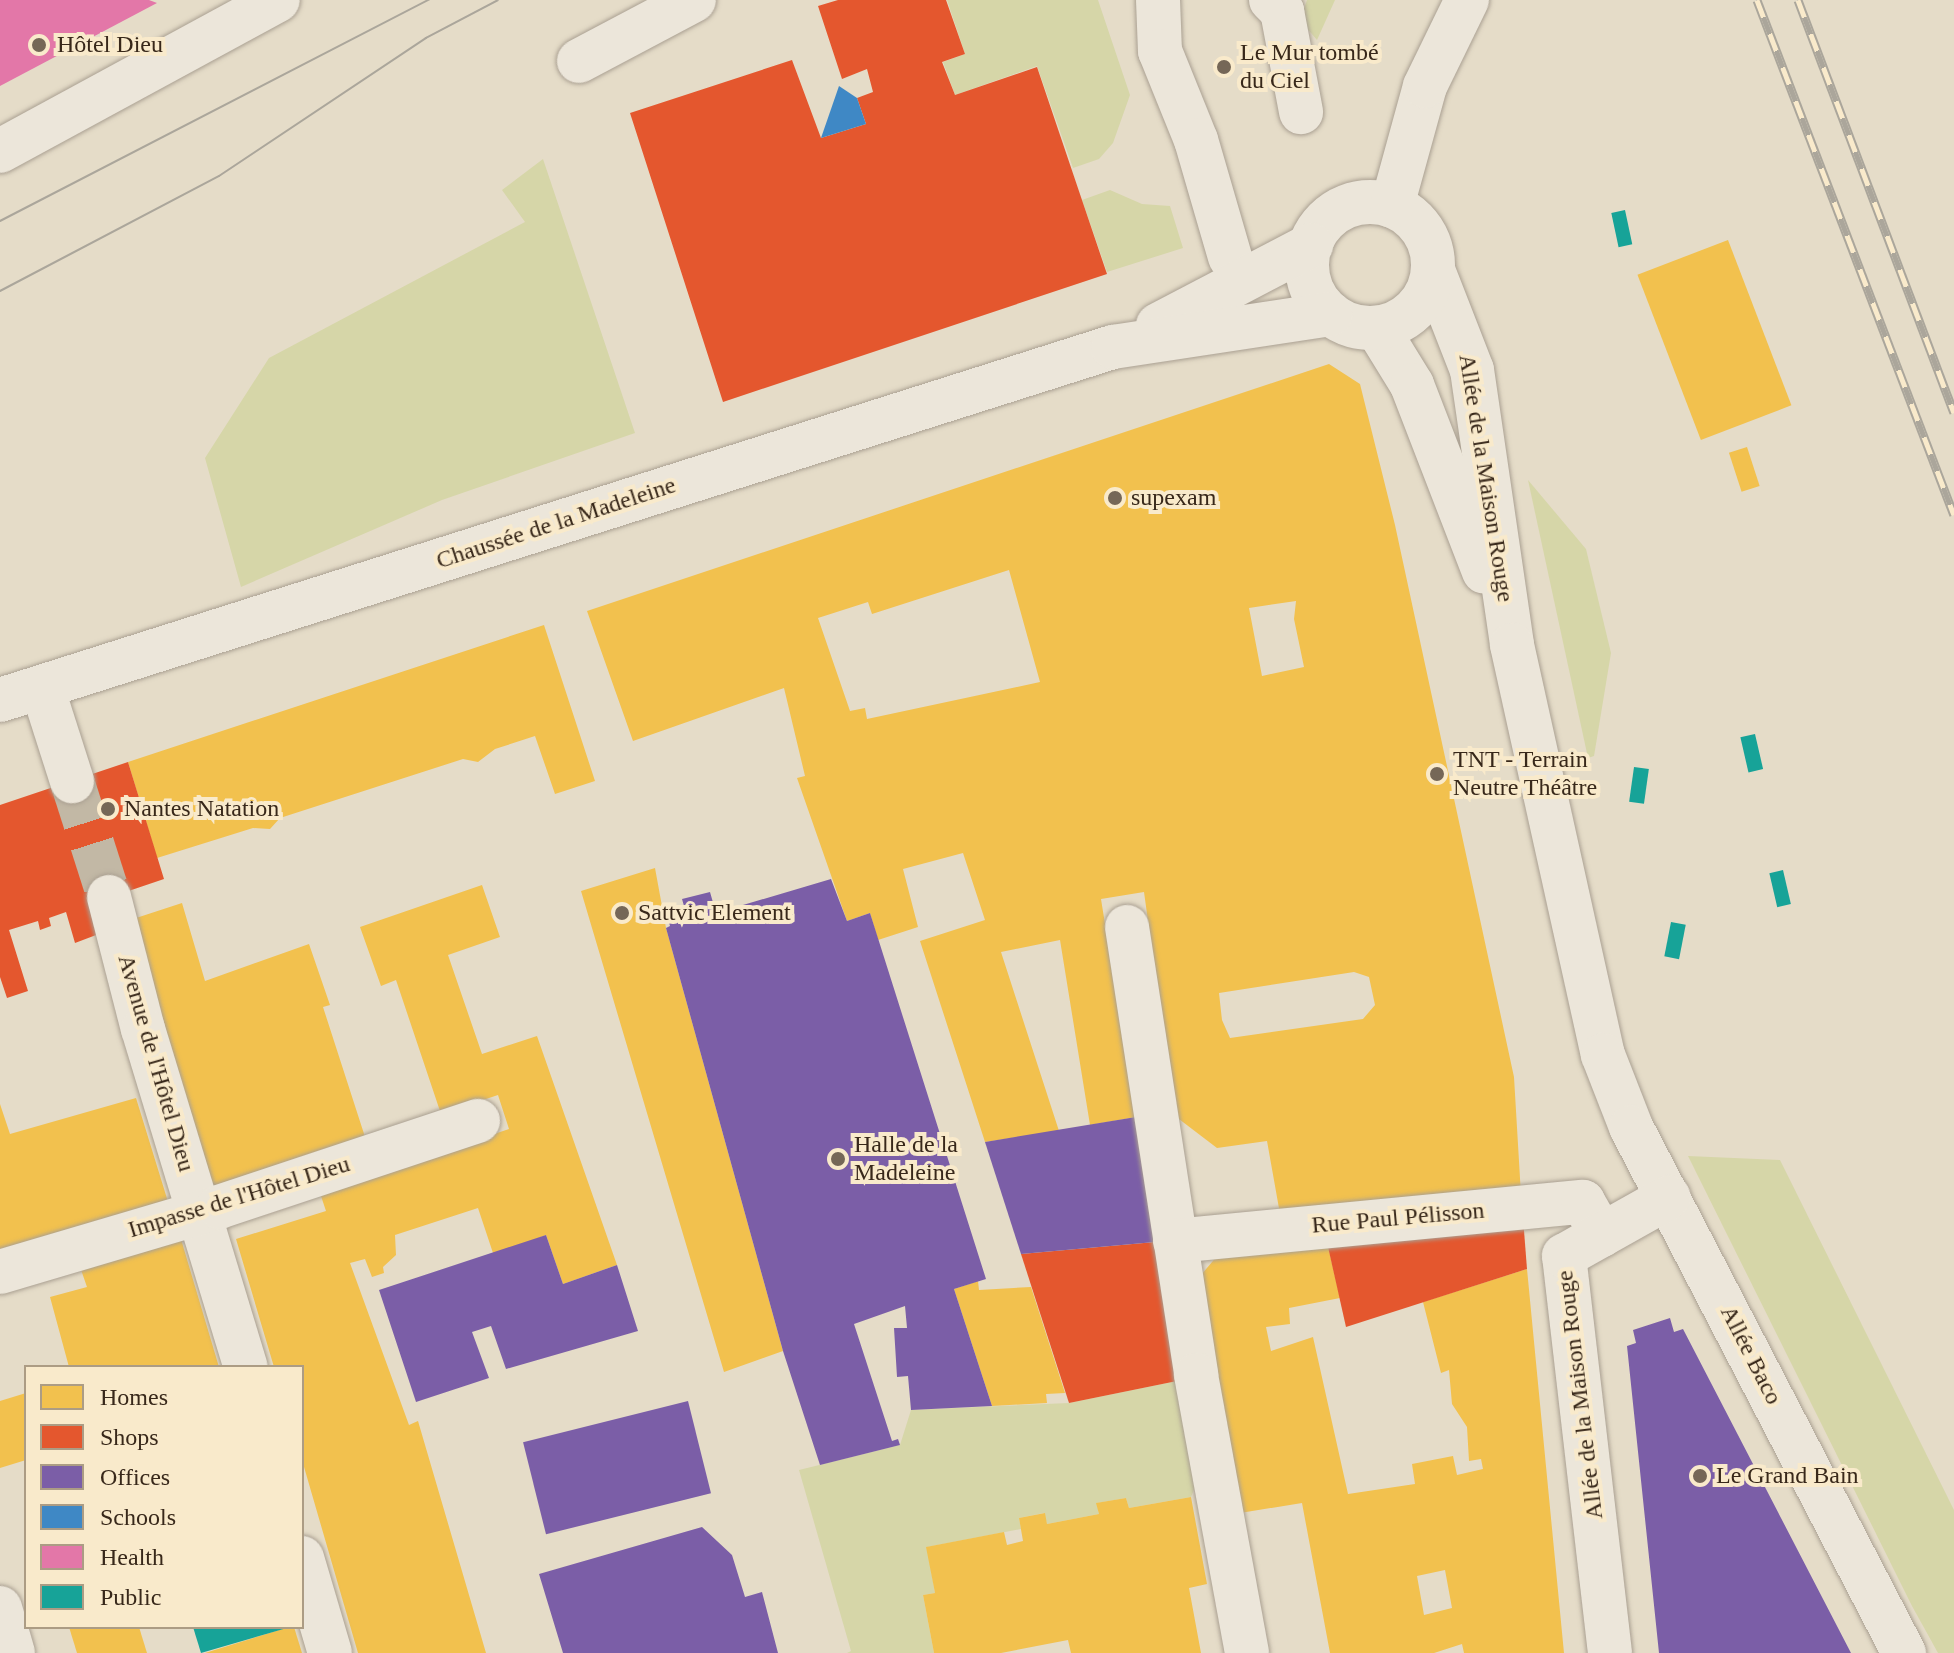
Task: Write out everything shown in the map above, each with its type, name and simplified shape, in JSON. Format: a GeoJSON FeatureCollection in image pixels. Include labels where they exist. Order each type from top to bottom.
{"type":"FeatureCollection","features":[{"type":"Feature","properties":{"kind":"street"},"geometry":{"type":"LineString","coordinates":[[0,151],[278,0]]}},
{"type":"Feature","properties":{"kind":"street"},"geometry":{"type":"LineString","coordinates":[[579,61],[694,0]]}},
{"type":"Feature","properties":{"kind":"street"},"geometry":{"type":"LineString","coordinates":[[1158,0],[1160,51],[1196,140],[1230,257]]}},
{"type":"Feature","properties":{"kind":"street"},"geometry":{"type":"LineString","coordinates":[[1271,0],[1282,11],[1301,112]]}},
{"type":"Feature","properties":{"kind":"street"},"geometry":{"type":"LineString","coordinates":[[1392,206],[1425,86],[1467,0]]}},
{"type":"Feature","properties":{"kind":"street"},"geometry":{"type":"LineString","coordinates":[[1362,203],[1392,206],[1420,227],[1429,243],[1433,270],[1419,305],[1396,323],[1377,328],[1348,324],[1331,314],[1309,283],[1311,245],[1320,227],[1343,208],[1362,203]]}},
{"type":"Feature","properties":{"kind":"street","name":"Chaussée de la Madeleine"},"geometry":{"type":"LineString","coordinates":[[1113,347],[1311,245]]}},
{"type":"Feature","properties":{"kind":"street","name":"Allée de la Maison Rouge"},"geometry":{"type":"LineString","coordinates":[[1433,270],[1472,370],[1512,645],[1603,1055]]}},
{"type":"Feature","properties":{"kind":"street","name":"Chaussée de la Madeleine"},"geometry":{"type":"LineString","coordinates":[[0,700],[1113,347],[1331,314]]}},
{"type":"Feature","properties":{"kind":"street","name":"Allée de la Maison Rouge"},"geometry":{"type":"LineString","coordinates":[[1377,328],[1412,385],[1512,645]]}},
{"type":"Feature","properties":{"kind":"street"},"geometry":{"type":"LineString","coordinates":[[42,687],[72,781]]}},
{"type":"Feature","properties":{"kind":"street","name":"Avenue de l'Hôtel Dieu"},"geometry":{"type":"LineString","coordinates":[[109,897],[245,1365]]}},
{"type":"Feature","properties":{"kind":"street"},"geometry":{"type":"LineString","coordinates":[[1127,927],[1175,1241],[1247,1653]]}},
{"type":"Feature","properties":{"kind":"street","name":"Allée Baco"},"geometry":{"type":"LineString","coordinates":[[1603,1055],[1631,1127],[1904,1653]]}},
{"type":"Feature","properties":{"kind":"street","name":"Impasse de l'Hôtel Dieu"},"geometry":{"type":"LineString","coordinates":[[0,1272],[200,1212],[478,1121]]}},
{"type":"Feature","properties":{"kind":"street","name":"Allée de la Maison Rouge"},"geometry":{"type":"LineString","coordinates":[[1610,1653],[1564,1256],[1669,1197]]}},
{"type":"Feature","properties":{"kind":"street","name":"Rue Paul Pélisson"},"geometry":{"type":"LineString","coordinates":[[1175,1241],[1583,1202],[1602,1235]]}},
{"type":"Feature","properties":{"kind":"street"},"geometry":{"type":"LineString","coordinates":[[304,1565],[330,1653]]}},
{"type":"Feature","properties":{"kind":"street"},"geometry":{"type":"LineString","coordinates":[[0,1608],[13,1653]]}},
{"type":"Feature","properties":{"kind":"green space"},"geometry":{"type":"Polygon","coordinates":[[[947,0],[1098,0],[1130,95],[1113,143],[1099,159],[1073,168],[1037,66],[955,95],[943,62],[965,54],[947,0]]]}},
{"type":"Feature","properties":{"kind":"green space"},"geometry":{"type":"Polygon","coordinates":[[[1307,0],[1335,0],[1317,40],[1300,20],[1307,0]]]}},
{"type":"Feature","properties":{"kind":"green space"},"geometry":{"type":"Polygon","coordinates":[[[543,159],[635,433],[442,500],[241,587],[205,458],[269,358],[525,222],[502,190],[543,159]]]}},
{"type":"Feature","properties":{"kind":"green space"},"geometry":{"type":"Polygon","coordinates":[[[1110,190],[1142,204],[1170,206],[1183,248],[1107,272],[1082,200],[1110,190]]]}},
{"type":"Feature","properties":{"kind":"green space"},"geometry":{"type":"Polygon","coordinates":[[[1528,480],[1586,549],[1611,653],[1594,756],[1588,758],[1528,480]]]}},
{"type":"Feature","properties":{"kind":"green space"},"geometry":{"type":"Polygon","coordinates":[[[1688,1156],[1780,1160],[1954,1510],[1954,1653],[1938,1653],[1912,1606],[1688,1156]]]}},
{"type":"Feature","properties":{"kind":"green space"},"geometry":{"type":"Polygon","coordinates":[[[1177,1381],[1195,1487],[1191,1497],[1129,1508],[1126,1498],[1097,1503],[1099,1514],[1047,1524],[1044,1513],[1019,1518],[1021,1529],[927,1547],[935,1593],[923,1595],[934,1653],[847,1653],[851,1651],[799,1470],[900,1445],[911,1410],[1069,1403],[1177,1381]]]}},
{"type":"Feature","properties":{"kind":"building: Homes"},"geometry":{"type":"Polygon","coordinates":[[[1728,240],[1791,405],[1701,440],[1637,275],[1728,240]]]}},
{"type":"Feature","properties":{"kind":"building: Homes"},"geometry":{"type":"Polygon","coordinates":[[[1329,364],[1360,384],[1395,525],[1514,1077],[1521,1195],[1280,1214],[1267,1141],[1217,1148],[1175,1116],[1144,892],[1101,899],[1136,1117],[1090,1125],[1060,940],[1001,952],[1059,1131],[985,1142],[920,941],[985,920],[963,853],[903,869],[918,927],[878,940],[870,913],[847,921],[797,778],[805,776],[784,688],[633,741],[587,611],[1329,364]],[[1009,570],[872,614],[868,602],[818,618],[850,711],[865,708],[867,719],[1040,682],[1009,570]],[[1296,601],[1249,608],[1262,676],[1304,667],[1294,619],[1296,601]],[[1354,972],[1219,993],[1222,1020],[1230,1038],[1363,1019],[1375,1005],[1369,977],[1354,972]]]}},
{"type":"Feature","properties":{"kind":"building: Homes"},"geometry":{"type":"Polygon","coordinates":[[[1747,447],[1760,486],[1742,492],[1729,453],[1747,447]]]}},
{"type":"Feature","properties":{"kind":"building: Homes"},"geometry":{"type":"Polygon","coordinates":[[[544,625],[595,781],[555,794],[535,736],[495,749],[478,762],[463,759],[280,818],[270,829],[253,828],[157,858],[128,762],[544,625]]]}},
{"type":"Feature","properties":{"kind":"building: Homes"},"geometry":{"type":"Polygon","coordinates":[[[655,868],[666,928],[783,1351],[724,1372],[581,891],[655,868]]]}},
{"type":"Feature","properties":{"kind":"building: Homes"},"geometry":{"type":"Polygon","coordinates":[[[482,885],[500,937],[448,955],[482,1054],[537,1036],[617,1265],[563,1284],[546,1235],[494,1256],[478,1208],[395,1235],[396,1255],[383,1267],[384,1273],[372,1277],[365,1259],[350,1263],[409,1425],[418,1421],[486,1653],[358,1653],[304,1467],[304,1365],[273,1365],[236,1239],[326,1211],[320,1193],[509,1129],[498,1095],[441,1114],[396,980],[381,986],[360,927],[482,885]]]}},
{"type":"Feature","properties":{"kind":"building: Homes"},"geometry":{"type":"Polygon","coordinates":[[[182,903],[205,981],[309,944],[330,1005],[323,1007],[366,1140],[212,1190],[130,920],[182,903]]]}},
{"type":"Feature","properties":{"kind":"building: Homes"},"geometry":{"type":"Polygon","coordinates":[[[136,1098],[169,1205],[0,1257],[0,1104],[10,1134],[136,1098]]]}},
{"type":"Feature","properties":{"kind":"building: Homes"},"geometry":{"type":"Polygon","coordinates":[[[178,1229],[218,1365],[68,1365],[50,1297],[87,1287],[78,1261],[178,1229]]]}},
{"type":"Feature","properties":{"kind":"building: Homes"},"geometry":{"type":"Polygon","coordinates":[[[1326,1238],[1340,1298],[1289,1308],[1290,1324],[1266,1327],[1271,1351],[1313,1337],[1348,1494],[1415,1484],[1412,1464],[1453,1456],[1457,1475],[1483,1469],[1481,1459],[1469,1461],[1467,1427],[1452,1404],[1449,1370],[1441,1373],[1423,1302],[1527,1269],[1564,1653],[1464,1653],[1462,1644],[1434,1653],[1330,1653],[1302,1503],[1240,1513],[1201,1275],[1224,1248],[1326,1238]],[[1445,1570],[1417,1576],[1424,1615],[1452,1608],[1445,1570]]]}},
{"type":"Feature","properties":{"kind":"building: Homes"},"geometry":{"type":"Polygon","coordinates":[[[978,1281],[979,1290],[1031,1287],[1065,1393],[1046,1394],[1047,1403],[992,1406],[954,1289],[978,1281]]]}},
{"type":"Feature","properties":{"kind":"building: Homes"},"geometry":{"type":"Polygon","coordinates":[[[24,1394],[24,1461],[0,1468],[0,1401],[24,1394]]]}},
{"type":"Feature","properties":{"kind":"building: Homes"},"geometry":{"type":"Polygon","coordinates":[[[1191,1497],[1207,1584],[1189,1588],[1201,1653],[1071,1653],[1068,1640],[1001,1653],[934,1653],[923,1595],[935,1593],[926,1547],[1004,1532],[1007,1545],[1023,1541],[1019,1518],[1045,1513],[1047,1524],[1099,1514],[1096,1503],[1126,1498],[1129,1508],[1191,1497]]]}},
{"type":"Feature","properties":{"kind":"building: Homes"},"geometry":{"type":"Polygon","coordinates":[[[70,1629],[140,1629],[147,1653],[77,1653],[70,1629]]]}},
{"type":"Feature","properties":{"kind":"building: Homes"},"geometry":{"type":"Polygon","coordinates":[[[283,1629],[295,1629],[302,1653],[205,1653],[283,1629]]]}},
{"type":"Feature","properties":{"kind":"building: Shops"},"geometry":{"type":"Polygon","coordinates":[[[838,0],[946,0],[965,54],[942,62],[955,95],[1037,67],[1107,274],[723,402],[630,113],[792,60],[821,138],[866,124],[857,98],[873,92],[867,69],[842,79],[818,6],[838,0]]]}},
{"type":"Feature","properties":{"kind":"building: Shops"},"geometry":{"type":"Polygon","coordinates":[[[128,762],[164,879],[96,902],[104,932],[75,943],[66,912],[49,918],[51,926],[40,930],[38,921],[9,930],[28,991],[7,998],[0,977],[0,805],[128,762]]]}},
{"type":"Feature","properties":{"kind":"building: Shops"},"geometry":{"type":"Polygon","coordinates":[[[1523,1218],[1527,1269],[1346,1327],[1326,1238],[1523,1218]]]}},
{"type":"Feature","properties":{"kind":"building: Shops"},"geometry":{"type":"Polygon","coordinates":[[[1155,1242],[1177,1381],[1069,1403],[1021,1254],[1155,1242]]]}},
{"type":"Feature","properties":{"kind":"building: Offices","name":"Halle de la Madeleine"},"geometry":{"type":"Polygon","coordinates":[[[831,879],[847,921],[870,913],[986,1279],[954,1289],[992,1406],[911,1410],[908,1376],[897,1377],[894,1328],[907,1328],[905,1306],[854,1324],[892,1441],[898,1439],[900,1445],[820,1465],[783,1351],[666,928],[670,926],[666,912],[684,906],[682,899],[710,892],[716,913],[831,879]]]}},
{"type":"Feature","properties":{"kind":"building: Offices"},"geometry":{"type":"Polygon","coordinates":[[[1136,1117],[1155,1242],[1021,1254],[985,1142],[1136,1117]]]}},
{"type":"Feature","properties":{"kind":"building: Offices"},"geometry":{"type":"Polygon","coordinates":[[[546,1235],[563,1284],[617,1265],[638,1331],[506,1369],[491,1326],[472,1332],[489,1378],[416,1402],[379,1290],[546,1235]]]}},
{"type":"Feature","properties":{"kind":"building: Offices","name":"Le Grand Bain"},"geometry":{"type":"Polygon","coordinates":[[[1670,1318],[1674,1332],[1683,1329],[1851,1653],[1659,1653],[1627,1346],[1636,1343],[1633,1330],[1670,1318]]]}},
{"type":"Feature","properties":{"kind":"building: Offices"},"geometry":{"type":"Polygon","coordinates":[[[688,1401],[711,1493],[546,1534],[523,1442],[688,1401]]]}},
{"type":"Feature","properties":{"kind":"building: Offices"},"geometry":{"type":"Polygon","coordinates":[[[702,1527],[732,1555],[745,1597],[762,1592],[778,1653],[563,1653],[539,1574],[702,1527]]]}},
{"type":"Feature","properties":{"kind":"building: Schools"},"geometry":{"type":"Polygon","coordinates":[[[839,86],[857,98],[866,124],[821,138],[839,86]]]}},
{"type":"Feature","properties":{"kind":"building: Health","name":"Hôtel Dieu"},"geometry":{"type":"Polygon","coordinates":[[[0,0],[149,0],[157,3],[0,86],[0,0]]]}},
{"type":"Feature","properties":{"kind":"building: Public"},"geometry":{"type":"Polygon","coordinates":[[[1625,210],[1632,244],[1619,247],[1611,213],[1625,210]]]}},
{"type":"Feature","properties":{"kind":"building: Public"},"geometry":{"type":"Polygon","coordinates":[[[1755,734],[1763,769],[1748,772],[1740,737],[1755,734]]]}},
{"type":"Feature","properties":{"kind":"building: Public"},"geometry":{"type":"Polygon","coordinates":[[[1634,767],[1649,769],[1644,804],[1629,802],[1634,767]]]}},
{"type":"Feature","properties":{"kind":"building: Public"},"geometry":{"type":"Polygon","coordinates":[[[1783,870],[1791,904],[1777,907],[1769,873],[1783,870]]]}},
{"type":"Feature","properties":{"kind":"building: Public"},"geometry":{"type":"Polygon","coordinates":[[[1671,922],[1686,925],[1679,959],[1664,956],[1671,922]]]}},
{"type":"Feature","properties":{"kind":"building: Public"},"geometry":{"type":"Polygon","coordinates":[[[194,1629],[284,1629],[201,1653],[194,1629]]]}},
{"type":"Feature","properties":{"kind":"tunnel"},"geometry":{"type":"LineString","coordinates":[[72,781],[109,897]]}},
{"type":"Feature","properties":{"kind":"tram line"},"geometry":{"type":"LineString","coordinates":[[0,221],[429,0]]}},
{"type":"Feature","properties":{"kind":"tram line"},"geometry":{"type":"LineString","coordinates":[[0,291],[219,176],[426,38],[498,0]]}},
{"type":"Feature","properties":{"kind":"railway"},"geometry":{"type":"LineString","coordinates":[[1757,0],[1954,515]]}},
{"type":"Feature","properties":{"kind":"railway"},"geometry":{"type":"LineString","coordinates":[[1798,0],[1954,412]]}},
{"type":"Feature","properties":{"kind":"place","name":"Hôtel Dieu"},"geometry":{"type":"Point","coordinates":[39,45]}},
{"type":"Feature","properties":{"kind":"place","name":"Le Mur tombé du Ciel"},"geometry":{"type":"Point","coordinates":[1224,67]}},
{"type":"Feature","properties":{"kind":"place","name":"supexam"},"geometry":{"type":"Point","coordinates":[1115,498]}},
{"type":"Feature","properties":{"kind":"place","name":"TNT - Terrain Neutre Théâtre"},"geometry":{"type":"Point","coordinates":[1437,774]}},
{"type":"Feature","properties":{"kind":"place","name":"Nantes Natation"},"geometry":{"type":"Point","coordinates":[108,809]}},
{"type":"Feature","properties":{"kind":"place","name":"Sattvic Element"},"geometry":{"type":"Point","coordinates":[622,913]}},
{"type":"Feature","properties":{"kind":"place","name":"Halle de la Madeleine"},"geometry":{"type":"Point","coordinates":[838,1159]}},
{"type":"Feature","properties":{"kind":"place","name":"Le Grand Bain"},"geometry":{"type":"Point","coordinates":[1700,1476]}}]}
